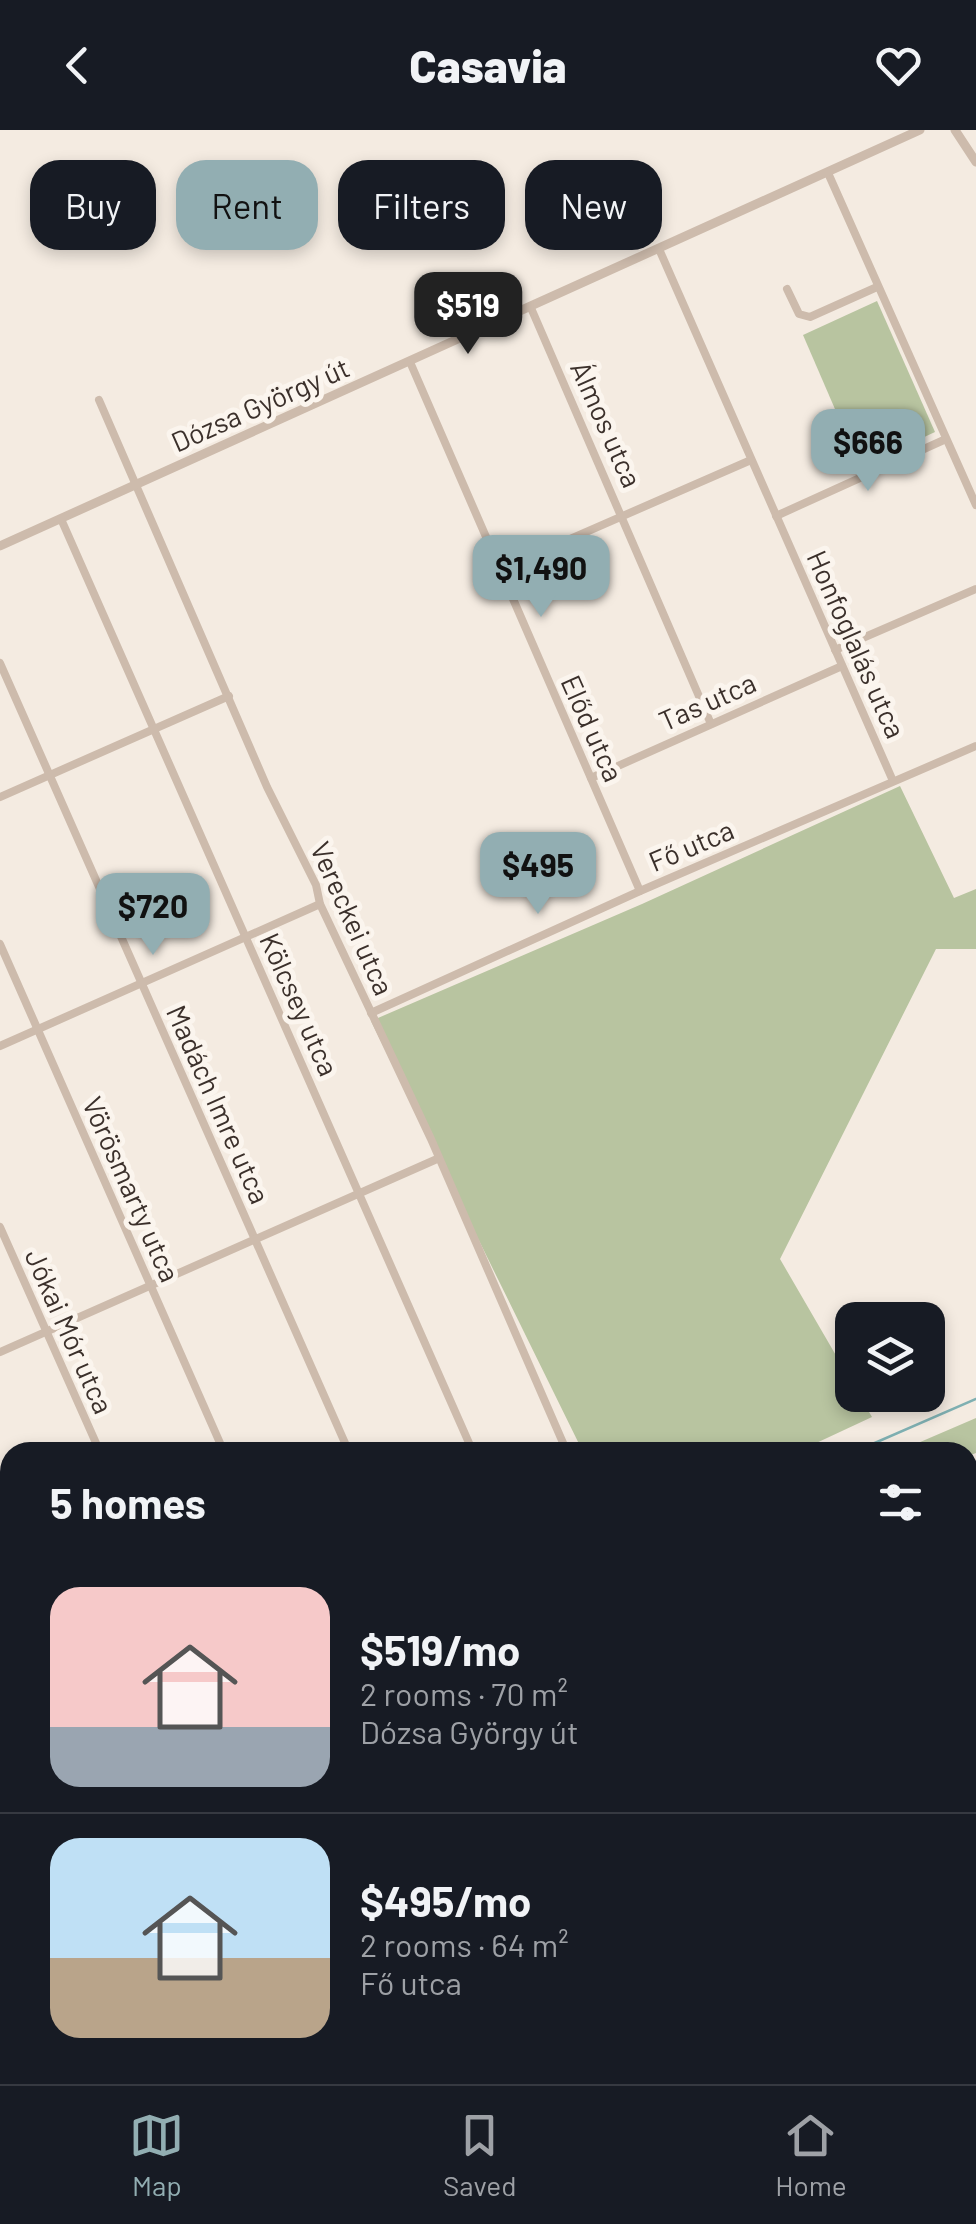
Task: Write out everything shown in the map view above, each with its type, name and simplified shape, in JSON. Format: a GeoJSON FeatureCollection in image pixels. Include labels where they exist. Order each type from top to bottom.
{"type":"FeatureCollection","features":[{"type":"Feature","properties":{"kind":"street","name":"Dózsa György út"},"geometry":{"type":"LineString","coordinates":[[662,248],[920,130]]}},
{"type":"Feature","properties":{"kind":"street"},"geometry":{"type":"LineString","coordinates":[[955,130],[976,162]]}},
{"type":"Feature","properties":{"kind":"street"},"geometry":{"type":"LineString","coordinates":[[828,174],[976,505]]}},
{"type":"Feature","properties":{"kind":"street","name":"Dózsa György út"},"geometry":{"type":"LineString","coordinates":[[0,546],[657,250]]}},
{"type":"Feature","properties":{"kind":"street","name":"Honfoglalás utca"},"geometry":{"type":"LineString","coordinates":[[659,250],[892,782]]}},
{"type":"Feature","properties":{"kind":"street"},"geometry":{"type":"LineString","coordinates":[[788,289],[799,314],[810,316],[877,288]]}},
{"type":"Feature","properties":{"kind":"street","name":"Álmos utca"},"geometry":{"type":"LineString","coordinates":[[532,308],[711,724]]}},
{"type":"Feature","properties":{"kind":"street","name":"Előd utca"},"geometry":{"type":"LineString","coordinates":[[410,362],[640,892]]}},
{"type":"Feature","properties":{"kind":"street","name":"Vereckei utca"},"geometry":{"type":"LineString","coordinates":[[99,400],[272,798],[316,885],[320,904],[431,1139],[563,1442]]}},
{"type":"Feature","properties":{"kind":"street"},"geometry":{"type":"LineString","coordinates":[[776,516],[946,439]]}},
{"type":"Feature","properties":{"kind":"street"},"geometry":{"type":"LineString","coordinates":[[499,570],[751,460]]}},
{"type":"Feature","properties":{"kind":"street","name":"Kölcsey utca"},"geometry":{"type":"LineString","coordinates":[[61,519],[469,1442]]}},
{"type":"Feature","properties":{"kind":"street"},"geometry":{"type":"LineString","coordinates":[[836,650],[976,589]]}},
{"type":"Feature","properties":{"kind":"street","name":"Madách Imre utca"},"geometry":{"type":"LineString","coordinates":[[0,663],[345,1442]]}},
{"type":"Feature","properties":{"kind":"street","name":"Tas utca"},"geometry":{"type":"LineString","coordinates":[[591,778],[842,666]]}},
{"type":"Feature","properties":{"kind":"street"},"geometry":{"type":"LineString","coordinates":[[0,797],[229,696]]}},
{"type":"Feature","properties":{"kind":"street","name":"Fő utca"},"geometry":{"type":"LineString","coordinates":[[371,1013],[976,746]]}},
{"type":"Feature","properties":{"kind":"street"},"geometry":{"type":"LineString","coordinates":[[0,1046],[320,904]]}},
{"type":"Feature","properties":{"kind":"street","name":"Vörösmarty utca"},"geometry":{"type":"LineString","coordinates":[[0,944],[220,1442]]}},
{"type":"Feature","properties":{"kind":"street"},"geometry":{"type":"LineString","coordinates":[[0,1352],[436,1158]]}},
{"type":"Feature","properties":{"kind":"street","name":"Jókai Mór utca"},"geometry":{"type":"LineString","coordinates":[[0,1227],[96,1442]]}},
{"type":"Feature","properties":{"kind":"green space"},"geometry":{"type":"Polygon","coordinates":[[[877,301],[935,432],[860,467],[803,335],[877,301]]]}},
{"type":"Feature","properties":{"kind":"green space"},"geometry":{"type":"Polygon","coordinates":[[[900,786],[954,898],[976,889],[976,949],[936,949],[780,1259],[835,1354],[835,1412],[869,1412],[872,1417],[818,1442],[578,1442],[371,1021],[642,904],[900,786]]]}},
{"type":"Feature","properties":{"kind":"green space"},"geometry":{"type":"Polygon","coordinates":[[[976,1418],[976,1442],[920,1442],[976,1418]]]}},
{"type":"Feature","properties":{"kind":"waterway"},"geometry":{"type":"LineString","coordinates":[[877,1442],[976,1399]]}}]}
